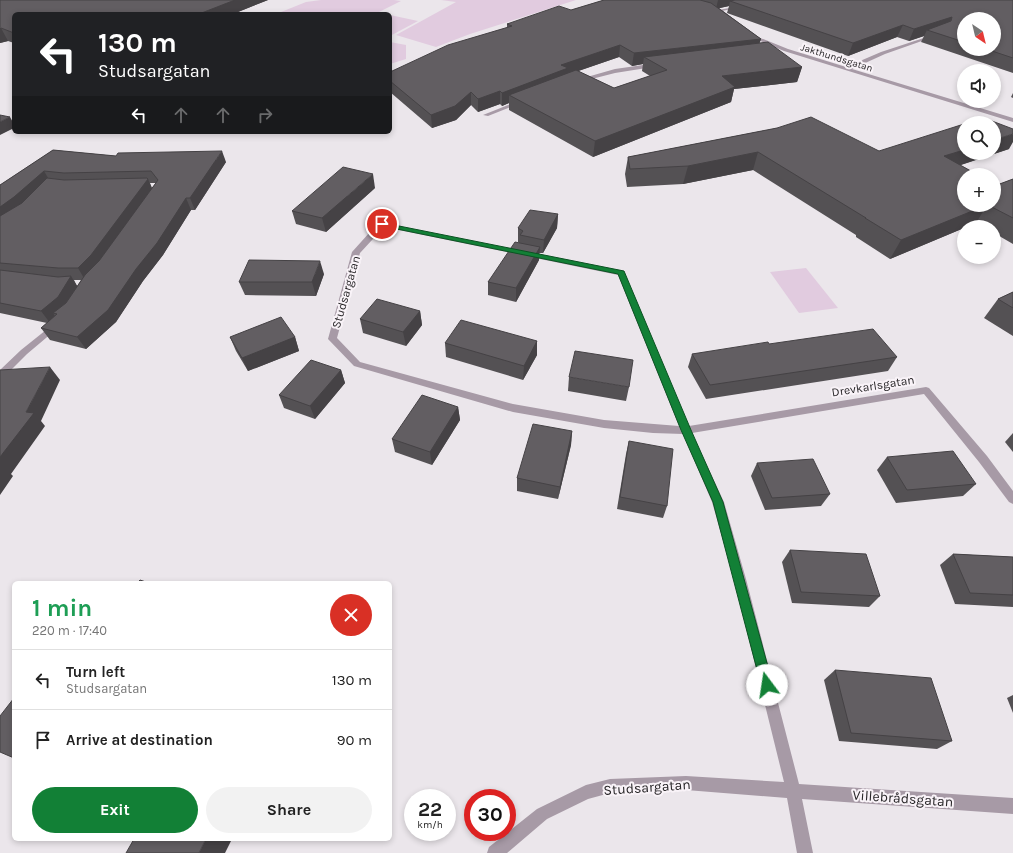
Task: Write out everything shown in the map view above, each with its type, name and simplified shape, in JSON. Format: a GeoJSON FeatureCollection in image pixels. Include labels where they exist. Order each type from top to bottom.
{"type":"FeatureCollection","features":[{"type":"Feature","properties":{"kind":"street"},"geometry":{"type":"LineString","coordinates":[[694,0],[718,16]]}},
{"type":"Feature","properties":{"kind":"street"},"geometry":{"type":"LineString","coordinates":[[697,8],[712,12],[729,10],[745,5]]}},
{"type":"Feature","properties":{"kind":"street","name":"Jakthundsgatan"},"geometry":{"type":"LineString","coordinates":[[744,32],[786,50],[1013,120]]}},
{"type":"Feature","properties":{"kind":"street"},"geometry":{"type":"LineString","coordinates":[[846,69],[883,53],[937,34]]}},
{"type":"Feature","properties":{"kind":"street"},"geometry":{"type":"LineString","coordinates":[[774,52],[786,50]]}},
{"type":"Feature","properties":{"kind":"street"},"geometry":{"type":"LineString","coordinates":[[573,82],[615,71],[664,64]]}},
{"type":"Feature","properties":{"kind":"street"},"geometry":{"type":"LineString","coordinates":[[486,115],[527,99]]}},
{"type":"Feature","properties":{"kind":"street","name":"Studsargatan"},"geometry":{"type":"LineString","coordinates":[[686,430],[653,429],[604,424],[513,408],[358,364],[332,339],[356,252],[382,224],[621,273],[686,430],[718,502],[740,580],[793,790],[805,853]]}},
{"type":"Feature","properties":{"kind":"street"},"geometry":{"type":"LineString","coordinates":[[0,376],[24,352],[65,317]]}},
{"type":"Feature","properties":{"kind":"street","name":"Drevkarlsgatan"},"geometry":{"type":"LineString","coordinates":[[686,430],[782,415],[890,395],[912,394],[926,390],[983,459],[1013,499]]}},
{"type":"Feature","properties":{"kind":"street","name":"Studsargatan"},"geometry":{"type":"LineString","coordinates":[[496,853],[542,814],[586,792],[610,786],[686,783],[793,790]]}},
{"type":"Feature","properties":{"kind":"street","name":"Villebrådsgatan"},"geometry":{"type":"LineString","coordinates":[[793,790],[1013,806]]}},
{"type":"Feature","properties":{"kind":"shaded area"},"geometry":{"type":"Polygon","coordinates":[[[321,0],[401,1],[379,12],[281,12],[306,2],[321,0]]]}},
{"type":"Feature","properties":{"kind":"shaded area"},"geometry":{"type":"Polygon","coordinates":[[[441,0],[576,0],[470,34],[436,47],[396,35],[456,2],[441,0]]]}},
{"type":"Feature","properties":{"kind":"shaded area"},"geometry":{"type":"Polygon","coordinates":[[[392,15],[418,21],[392,35],[392,15]]]}},
{"type":"Feature","properties":{"kind":"shaded area"},"geometry":{"type":"Polygon","coordinates":[[[392,42],[406,45],[406,59],[392,63],[392,42]]]}},
{"type":"Feature","properties":{"kind":"shaded area"},"geometry":{"type":"Polygon","coordinates":[[[806,268],[838,308],[799,313],[770,272],[806,268]]]}},
{"type":"Feature","properties":{"kind":"building"},"geometry":{"type":"Polygon","coordinates":[[[0,0],[235,0],[204,12],[12,12],[12,32],[1,28],[0,29],[0,0]]]}},
{"type":"Feature","properties":{"kind":"building"},"geometry":{"type":"Polygon","coordinates":[[[604,0],[700,0],[711,3],[761,39],[634,53],[620,45],[561,65],[568,68],[502,93],[500,91],[478,99],[471,92],[455,106],[431,115],[392,83],[392,71],[448,45],[512,26],[507,24],[559,6],[571,10],[604,0]]]}},
{"type":"Feature","properties":{"kind":"building"},"geometry":{"type":"Polygon","coordinates":[[[1013,0],[1013,58],[1001,54],[1001,12],[957,12],[957,40],[927,30],[951,21],[952,17],[914,29],[903,25],[853,43],[730,1],[1013,0]]]}},
{"type":"Feature","properties":{"kind":"building"},"geometry":{"type":"Polygon","coordinates":[[[768,42],[802,67],[722,76],[735,87],[595,141],[509,95],[576,70],[614,88],[667,70],[644,57],[768,42]]]}},
{"type":"Feature","properties":{"kind":"building"},"geometry":{"type":"Polygon","coordinates":[[[0,115],[10,117],[0,122],[0,115]]]}},
{"type":"Feature","properties":{"kind":"building"},"geometry":{"type":"Polygon","coordinates":[[[811,117],[879,151],[957,126],[957,152],[944,156],[965,168],[957,168],[957,212],[970,212],[901,240],[758,152],[688,166],[630,169],[628,157],[777,128],[811,117]]]}},
{"type":"Feature","properties":{"kind":"building"},"geometry":{"type":"Polygon","coordinates":[[[1001,124],[1013,129],[1013,134],[1001,138],[1001,124]]]}},
{"type":"Feature","properties":{"kind":"building"},"geometry":{"type":"Polygon","coordinates":[[[53,150],[116,156],[118,153],[222,151],[190,198],[186,198],[157,243],[136,269],[108,310],[77,337],[41,328],[57,314],[53,313],[66,303],[85,275],[99,261],[158,180],[151,171],[64,173],[44,171],[0,207],[0,185],[53,150]]]}},
{"type":"Feature","properties":{"kind":"building"},"geometry":{"type":"Polygon","coordinates":[[[343,167],[373,174],[322,218],[292,211],[343,167]]]}},
{"type":"Feature","properties":{"kind":"building"},"geometry":{"type":"Polygon","coordinates":[[[47,178],[64,180],[148,179],[91,255],[78,268],[58,268],[0,263],[0,216],[22,203],[47,178]]]}},
{"type":"Feature","properties":{"kind":"building"},"geometry":{"type":"Polygon","coordinates":[[[1013,179],[1013,218],[1001,212],[1001,184],[1013,179]]]}},
{"type":"Feature","properties":{"kind":"building"},"geometry":{"type":"Polygon","coordinates":[[[530,210],[558,214],[544,240],[520,235],[523,231],[518,228],[530,210]]]}},
{"type":"Feature","properties":{"kind":"building"},"geometry":{"type":"Polygon","coordinates":[[[515,242],[540,247],[516,288],[488,282],[515,242]]]}},
{"type":"Feature","properties":{"kind":"building"},"geometry":{"type":"Polygon","coordinates":[[[249,260],[320,261],[312,282],[239,282],[249,260]]]}},
{"type":"Feature","properties":{"kind":"building"},"geometry":{"type":"Polygon","coordinates":[[[0,270],[58,277],[71,276],[58,297],[41,311],[0,303],[0,270]]]}},
{"type":"Feature","properties":{"kind":"building"},"geometry":{"type":"Polygon","coordinates":[[[1013,292],[1013,308],[998,299],[1013,292]]]}},
{"type":"Feature","properties":{"kind":"building"},"geometry":{"type":"Polygon","coordinates":[[[377,299],[420,311],[403,332],[360,319],[377,299]]]}},
{"type":"Feature","properties":{"kind":"building"},"geometry":{"type":"Polygon","coordinates":[[[281,317],[295,337],[242,358],[230,337],[281,317]]]}},
{"type":"Feature","properties":{"kind":"building"},"geometry":{"type":"Polygon","coordinates":[[[461,320],[537,341],[524,366],[445,343],[461,320]]]}},
{"type":"Feature","properties":{"kind":"building"},"geometry":{"type":"Polygon","coordinates":[[[873,329],[897,357],[710,385],[692,354],[768,342],[769,344],[873,329]]]}},
{"type":"Feature","properties":{"kind":"building"},"geometry":{"type":"Polygon","coordinates":[[[575,351],[633,360],[629,387],[569,377],[575,351]]]}},
{"type":"Feature","properties":{"kind":"building"},"geometry":{"type":"Polygon","coordinates":[[[311,360],[341,370],[310,406],[279,395],[311,360]]]}},
{"type":"Feature","properties":{"kind":"building"},"geometry":{"type":"Polygon","coordinates":[[[50,367],[26,412],[34,413],[0,457],[0,370],[50,367]]]}},
{"type":"Feature","properties":{"kind":"building"},"geometry":{"type":"Polygon","coordinates":[[[422,395],[458,407],[430,452],[392,439],[422,395]]]}},
{"type":"Feature","properties":{"kind":"building"},"geometry":{"type":"Polygon","coordinates":[[[533,424],[572,431],[560,487],[517,478],[533,424]]]}},
{"type":"Feature","properties":{"kind":"building"},"geometry":{"type":"Polygon","coordinates":[[[629,441],[673,449],[667,506],[620,497],[629,441]]]}},
{"type":"Feature","properties":{"kind":"building"},"geometry":{"type":"Polygon","coordinates":[[[953,451],[976,484],[907,490],[887,457],[953,451]]]}},
{"type":"Feature","properties":{"kind":"building"},"geometry":{"type":"Polygon","coordinates":[[[813,459],[830,494],[772,498],[757,463],[813,459]]]}},
{"type":"Feature","properties":{"kind":"building"},"geometry":{"type":"Polygon","coordinates":[[[790,550],[866,554],[880,596],[801,592],[790,550]]]}},
{"type":"Feature","properties":{"kind":"building"},"geometry":{"type":"Polygon","coordinates":[[[953,554],[1013,557],[1013,595],[970,593],[953,554]]]}},
{"type":"Feature","properties":{"kind":"building"},"geometry":{"type":"Polygon","coordinates":[[[835,670],[931,678],[952,741],[851,733],[835,670]]]}},
{"type":"Feature","properties":{"kind":"building"},"geometry":{"type":"Polygon","coordinates":[[[12,701],[12,757],[0,752],[0,716],[12,701]]]}},
{"type":"Feature","properties":{"kind":"building"},"geometry":{"type":"Polygon","coordinates":[[[133,841],[205,841],[199,853],[126,853],[133,841]]]}},
{"type":"Feature","properties":{"kind":"route"},"geometry":{"type":"LineString","coordinates":[[382,224],[621,273],[686,430],[718,502],[767,685]]}}]}
